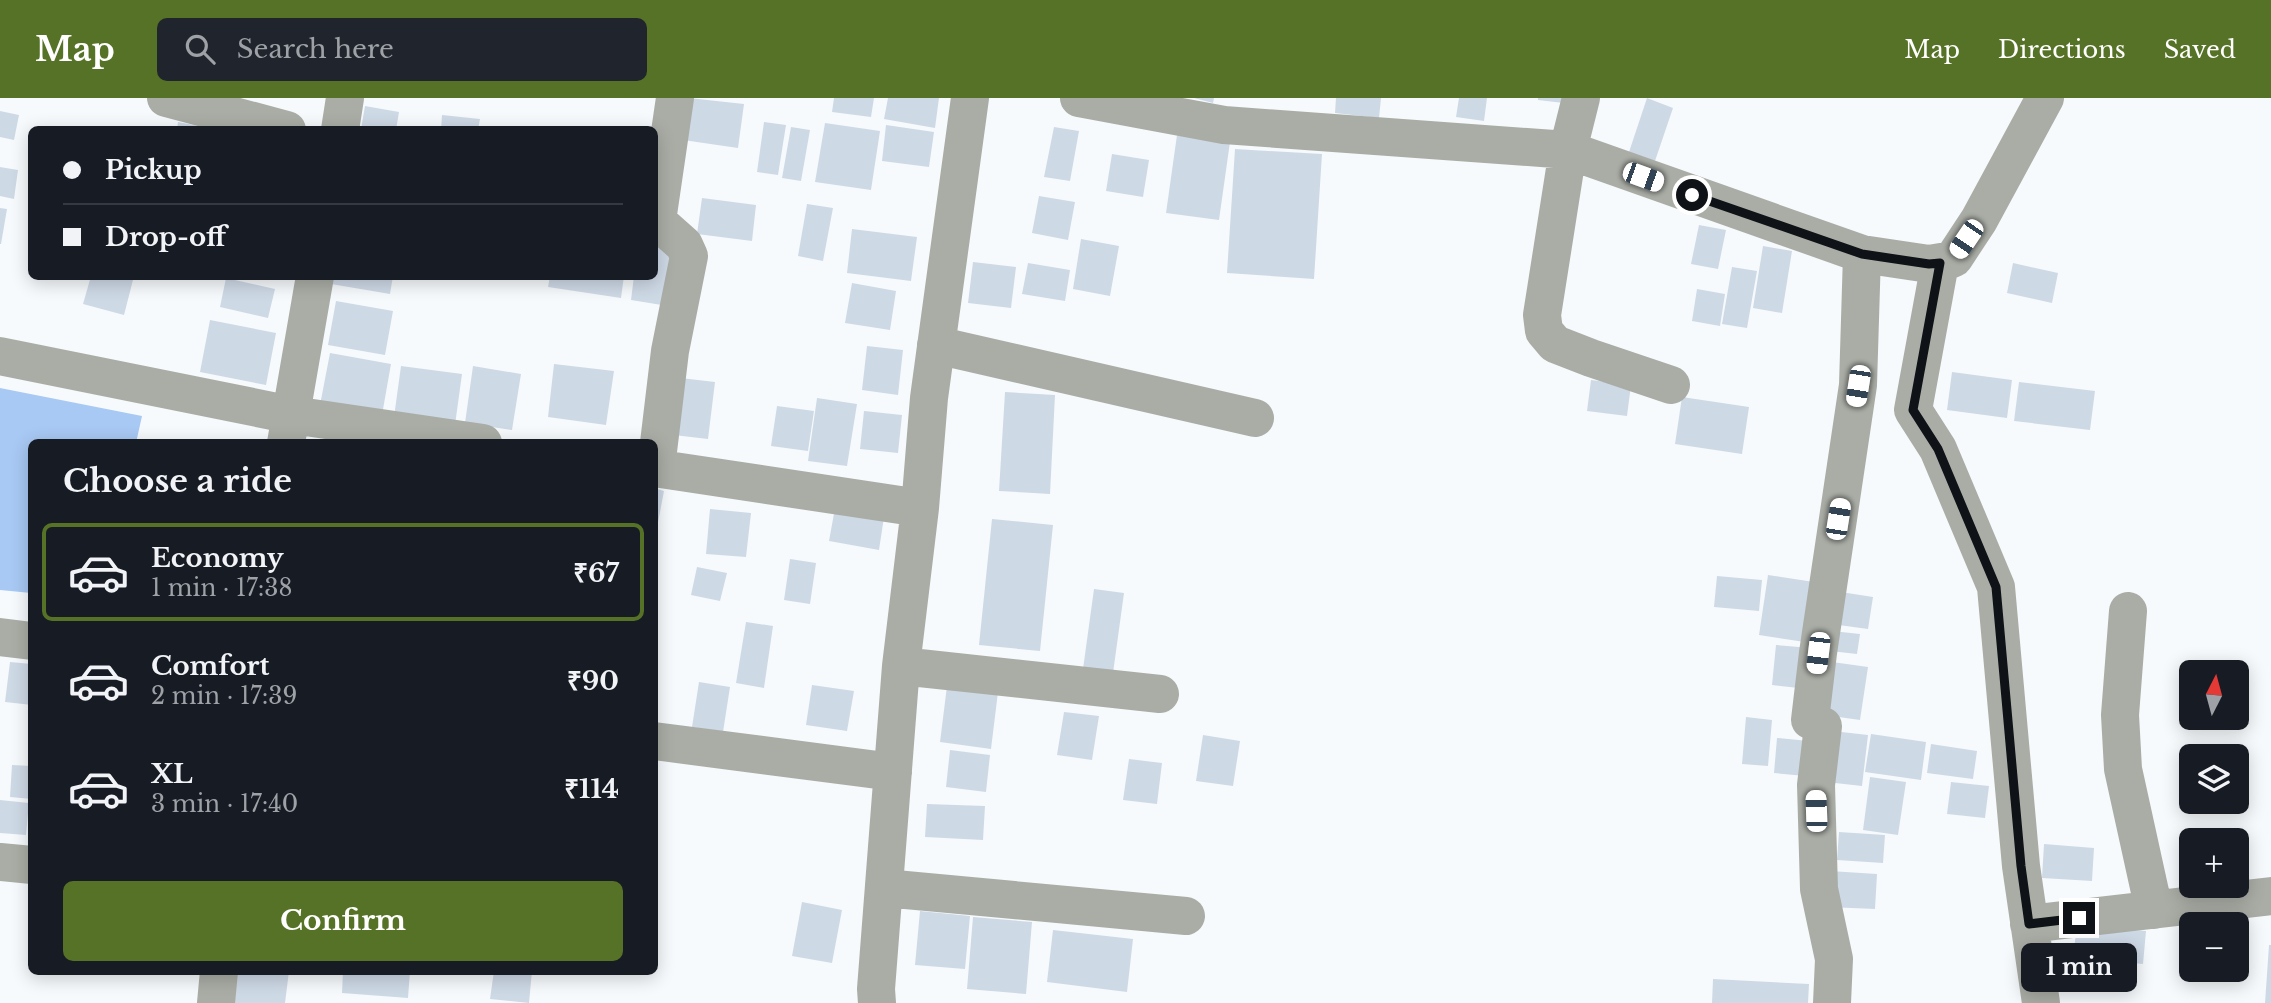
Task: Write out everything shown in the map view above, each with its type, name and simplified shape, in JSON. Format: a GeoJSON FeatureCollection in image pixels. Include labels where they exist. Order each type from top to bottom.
{"type":"FeatureCollection","features":[{"type":"Feature","properties":{"kind":"street"},"geometry":{"type":"LineString","coordinates":[[166,98],[272,126]]}},
{"type":"Feature","properties":{"kind":"street"},"geometry":{"type":"LineString","coordinates":[[341,126],[345,98]]}},
{"type":"Feature","properties":{"kind":"street"},"geometry":{"type":"LineString","coordinates":[[658,208],[675,98]]}},
{"type":"Feature","properties":{"kind":"street"},"geometry":{"type":"LineString","coordinates":[[877,1003],[901,666],[920,508],[929,398],[971,98]]}},
{"type":"Feature","properties":{"kind":"street"},"geometry":{"type":"LineString","coordinates":[[1079,98],[1224,125],[1568,150],[1862,254],[1929,264],[1954,258],[1979,220],[2045,98]]}},
{"type":"Feature","properties":{"kind":"street"},"geometry":{"type":"LineString","coordinates":[[1581,98],[1568,150],[1542,315],[1544,331],[1555,344],[1591,359],[1671,385]]}},
{"type":"Feature","properties":{"kind":"street"},"geometry":{"type":"LineString","coordinates":[[658,223],[684,245],[689,256],[670,351],[658,445]]}},
{"type":"Feature","properties":{"kind":"street"},"geometry":{"type":"LineString","coordinates":[[1832,1003],[1834,959],[1818,876],[1816,785],[1823,726],[1810,720],[1858,386],[1862,254]]}},
{"type":"Feature","properties":{"kind":"street"},"geometry":{"type":"LineString","coordinates":[[1940,263],[1913,410],[1938,449],[1996,587],[2021,866],[2041,1003]]}},
{"type":"Feature","properties":{"kind":"street"},"geometry":{"type":"LineString","coordinates":[[289,429],[314,280]]}},
{"type":"Feature","properties":{"kind":"street"},"geometry":{"type":"LineString","coordinates":[[936,345],[1255,418]]}},
{"type":"Feature","properties":{"kind":"street"},"geometry":{"type":"LineString","coordinates":[[0,356],[289,429],[428,439]]}},
{"type":"Feature","properties":{"kind":"street"},"geometry":{"type":"LineString","coordinates":[[658,468],[920,508]]}},
{"type":"Feature","properties":{"kind":"street"},"geometry":{"type":"LineString","coordinates":[[2128,611],[2120,715],[2123,769],[2154,910]]}},
{"type":"Feature","properties":{"kind":"street"},"geometry":{"type":"LineString","coordinates":[[0,637],[28,641]]}},
{"type":"Feature","properties":{"kind":"street"},"geometry":{"type":"LineString","coordinates":[[901,666],[1160,694]]}},
{"type":"Feature","properties":{"kind":"street"},"geometry":{"type":"LineString","coordinates":[[658,742],[893,772]]}},
{"type":"Feature","properties":{"kind":"street"},"geometry":{"type":"LineString","coordinates":[[0,862],[28,865]]}},
{"type":"Feature","properties":{"kind":"street"},"geometry":{"type":"LineString","coordinates":[[884,888],[1186,916]]}},
{"type":"Feature","properties":{"kind":"street"},"geometry":{"type":"LineString","coordinates":[[2029,924],[2271,897]]}},
{"type":"Feature","properties":{"kind":"street"},"geometry":{"type":"LineString","coordinates":[[216,1003],[219,975]]}},
{"type":"Feature","properties":{"kind":"water"},"geometry":{"type":"Polygon","coordinates":[[[0,388],[142,416],[137,439],[28,439],[28,593],[0,590],[0,388]]]}},
{"type":"Feature","properties":{"kind":"building"},"geometry":{"type":"Polygon","coordinates":[[[689,98],[744,104],[738,148],[683,140],[689,98]]]}},
{"type":"Feature","properties":{"kind":"building"},"geometry":{"type":"Polygon","coordinates":[[[834,98],[874,98],[871,117],[832,112],[834,98]]]}},
{"type":"Feature","properties":{"kind":"building"},"geometry":{"type":"Polygon","coordinates":[[[888,98],[939,98],[935,128],[884,119],[888,98]]]}},
{"type":"Feature","properties":{"kind":"building"},"geometry":{"type":"Polygon","coordinates":[[[1194,98],[1214,98],[1213,103],[1194,98]]]}},
{"type":"Feature","properties":{"kind":"building"},"geometry":{"type":"Polygon","coordinates":[[[1336,98],[1381,98],[1379,118],[1335,113],[1336,98]]]}},
{"type":"Feature","properties":{"kind":"building"},"geometry":{"type":"Polygon","coordinates":[[[1459,98],[1487,98],[1484,121],[1456,117],[1459,98]]]}},
{"type":"Feature","properties":{"kind":"building"},"geometry":{"type":"Polygon","coordinates":[[[1538,98],[1573,98],[1572,104],[1538,98]]]}},
{"type":"Feature","properties":{"kind":"building"},"geometry":{"type":"Polygon","coordinates":[[[1647,98],[1673,108],[1655,161],[1629,152],[1647,98]]]}},
{"type":"Feature","properties":{"kind":"building"},"geometry":{"type":"Polygon","coordinates":[[[365,106],[399,112],[397,126],[362,126],[365,106]]]}},
{"type":"Feature","properties":{"kind":"building"},"geometry":{"type":"Polygon","coordinates":[[[0,111],[19,115],[14,140],[0,137],[0,111]]]}},
{"type":"Feature","properties":{"kind":"building"},"geometry":{"type":"Polygon","coordinates":[[[442,115],[480,119],[479,126],[441,126],[442,115]]]}},
{"type":"Feature","properties":{"kind":"building"},"geometry":{"type":"Polygon","coordinates":[[[178,122],[199,126],[178,126],[178,122]]]}},
{"type":"Feature","properties":{"kind":"building"},"geometry":{"type":"Polygon","coordinates":[[[764,122],[786,125],[778,175],[757,172],[764,122]]]}},
{"type":"Feature","properties":{"kind":"building"},"geometry":{"type":"Polygon","coordinates":[[[825,123],[880,131],[871,190],[815,182],[825,123]]]}},
{"type":"Feature","properties":{"kind":"building"},"geometry":{"type":"Polygon","coordinates":[[[886,125],[934,132],[929,167],[882,161],[886,125]]]}},
{"type":"Feature","properties":{"kind":"building"},"geometry":{"type":"Polygon","coordinates":[[[791,127],[810,130],[801,181],[782,178],[791,127]]]}},
{"type":"Feature","properties":{"kind":"building"},"geometry":{"type":"Polygon","coordinates":[[[1054,127],[1079,131],[1070,181],[1044,177],[1054,127]]]}},
{"type":"Feature","properties":{"kind":"building"},"geometry":{"type":"Polygon","coordinates":[[[1177,135],[1230,142],[1219,220],[1166,213],[1177,135]]]}},
{"type":"Feature","properties":{"kind":"building"},"geometry":{"type":"Polygon","coordinates":[[[1235,149],[1322,154],[1314,279],[1227,273],[1235,149]]]}},
{"type":"Feature","properties":{"kind":"building"},"geometry":{"type":"Polygon","coordinates":[[[1112,154],[1149,160],[1143,197],[1106,191],[1112,154]]]}},
{"type":"Feature","properties":{"kind":"building"},"geometry":{"type":"Polygon","coordinates":[[[0,167],[18,170],[14,199],[0,196],[0,167]]]}},
{"type":"Feature","properties":{"kind":"building"},"geometry":{"type":"Polygon","coordinates":[[[1039,196],[1075,202],[1068,240],[1032,233],[1039,196]]]}},
{"type":"Feature","properties":{"kind":"building"},"geometry":{"type":"Polygon","coordinates":[[[702,198],[756,205],[752,241],[697,234],[702,198]]]}},
{"type":"Feature","properties":{"kind":"building"},"geometry":{"type":"Polygon","coordinates":[[[807,204],[833,208],[823,261],[798,256],[807,204]]]}},
{"type":"Feature","properties":{"kind":"building"},"geometry":{"type":"Polygon","coordinates":[[[0,208],[7,209],[1,244],[0,244],[0,208]]]}},
{"type":"Feature","properties":{"kind":"building"},"geometry":{"type":"Polygon","coordinates":[[[1699,225],[1726,230],[1718,269],[1691,264],[1699,225]]]}},
{"type":"Feature","properties":{"kind":"building"},"geometry":{"type":"Polygon","coordinates":[[[852,229],[917,237],[911,281],[847,273],[852,229]]]}},
{"type":"Feature","properties":{"kind":"building"},"geometry":{"type":"Polygon","coordinates":[[[1081,239],[1119,246],[1110,296],[1073,289],[1081,239]]]}},
{"type":"Feature","properties":{"kind":"building"},"geometry":{"type":"Polygon","coordinates":[[[658,244],[683,247],[674,307],[631,300],[634,280],[658,280],[658,244]]]}},
{"type":"Feature","properties":{"kind":"building"},"geometry":{"type":"Polygon","coordinates":[[[1763,246],[1792,251],[1782,313],[1753,308],[1763,246]]]}},
{"type":"Feature","properties":{"kind":"building"},"geometry":{"type":"Polygon","coordinates":[[[973,262],[1016,267],[1011,308],[968,303],[973,262]]]}},
{"type":"Feature","properties":{"kind":"building"},"geometry":{"type":"Polygon","coordinates":[[[1028,263],[1070,270],[1065,301],[1022,294],[1028,263]]]}},
{"type":"Feature","properties":{"kind":"building"},"geometry":{"type":"Polygon","coordinates":[[[2013,263],[2058,273],[2052,303],[2007,293],[2013,263]]]}},
{"type":"Feature","properties":{"kind":"building"},"geometry":{"type":"Polygon","coordinates":[[[1732,267],[1757,271],[1747,328],[1722,324],[1732,267]]]}},
{"type":"Feature","properties":{"kind":"building"},"geometry":{"type":"Polygon","coordinates":[[[90,280],[133,280],[124,315],[83,304],[90,280]]]}},
{"type":"Feature","properties":{"kind":"building"},"geometry":{"type":"Polygon","coordinates":[[[226,280],[275,289],[268,318],[220,307],[226,280]]]}},
{"type":"Feature","properties":{"kind":"building"},"geometry":{"type":"Polygon","coordinates":[[[332,280],[392,280],[390,294],[331,284],[332,280]]]}},
{"type":"Feature","properties":{"kind":"building"},"geometry":{"type":"Polygon","coordinates":[[[549,280],[623,280],[621,298],[548,287],[549,280]]]}},
{"type":"Feature","properties":{"kind":"building"},"geometry":{"type":"Polygon","coordinates":[[[852,283],[896,291],[890,330],[845,323],[852,283]]]}},
{"type":"Feature","properties":{"kind":"building"},"geometry":{"type":"Polygon","coordinates":[[[1697,289],[1725,294],[1720,326],[1692,321],[1697,289]]]}},
{"type":"Feature","properties":{"kind":"building"},"geometry":{"type":"Polygon","coordinates":[[[336,301],[393,311],[385,355],[328,345],[336,301]]]}},
{"type":"Feature","properties":{"kind":"building"},"geometry":{"type":"Polygon","coordinates":[[[210,320],[276,333],[266,385],[200,372],[210,320]]]}},
{"type":"Feature","properties":{"kind":"building"},"geometry":{"type":"Polygon","coordinates":[[[867,346],[903,350],[898,395],[862,390],[867,346]]]}},
{"type":"Feature","properties":{"kind":"building"},"geometry":{"type":"Polygon","coordinates":[[[330,353],[391,364],[382,415],[320,405],[330,353]]]}},
{"type":"Feature","properties":{"kind":"building"},"geometry":{"type":"Polygon","coordinates":[[[554,364],[614,371],[606,425],[548,417],[554,364]]]}},
{"type":"Feature","properties":{"kind":"building"},"geometry":{"type":"Polygon","coordinates":[[[401,366],[462,374],[455,425],[394,417],[401,366]]]}},
{"type":"Feature","properties":{"kind":"building"},"geometry":{"type":"Polygon","coordinates":[[[473,366],[521,374],[512,430],[465,423],[473,366]]]}},
{"type":"Feature","properties":{"kind":"building"},"geometry":{"type":"Polygon","coordinates":[[[1952,372],[2012,380],[2007,418],[1947,410],[1952,372]]]}},
{"type":"Feature","properties":{"kind":"building"},"geometry":{"type":"Polygon","coordinates":[[[672,377],[715,382],[708,439],[665,434],[672,377]]]}},
{"type":"Feature","properties":{"kind":"building"},"geometry":{"type":"Polygon","coordinates":[[[1591,380],[1631,385],[1627,416],[1587,411],[1591,380]]]}},
{"type":"Feature","properties":{"kind":"building"},"geometry":{"type":"Polygon","coordinates":[[[2019,382],[2095,391],[2090,430],[2014,421],[2019,382]]]}},
{"type":"Feature","properties":{"kind":"building"},"geometry":{"type":"Polygon","coordinates":[[[1005,392],[1055,395],[1050,494],[999,491],[1005,392]]]}},
{"type":"Feature","properties":{"kind":"building"},"geometry":{"type":"Polygon","coordinates":[[[1682,397],[1749,407],[1742,454],[1675,444],[1682,397]]]}},
{"type":"Feature","properties":{"kind":"building"},"geometry":{"type":"Polygon","coordinates":[[[817,398],[857,404],[847,466],[808,461],[817,398]]]}},
{"type":"Feature","properties":{"kind":"building"},"geometry":{"type":"Polygon","coordinates":[[[777,406],[814,411],[808,451],[771,446],[777,406]]]}},
{"type":"Feature","properties":{"kind":"building"},"geometry":{"type":"Polygon","coordinates":[[[864,411],[902,415],[898,453],[860,449],[864,411]]]}},
{"type":"Feature","properties":{"kind":"building"},"geometry":{"type":"Polygon","coordinates":[[[658,489],[664,491],[658,522],[658,489]]]}},
{"type":"Feature","properties":{"kind":"building"},"geometry":{"type":"Polygon","coordinates":[[[835,508],[884,517],[879,550],[829,541],[835,508]]]}},
{"type":"Feature","properties":{"kind":"building"},"geometry":{"type":"Polygon","coordinates":[[[710,509],[751,513],[746,557],[706,554],[710,509]]]}},
{"type":"Feature","properties":{"kind":"building"},"geometry":{"type":"Polygon","coordinates":[[[992,519],[1053,525],[1040,651],[979,645],[992,519]]]}},
{"type":"Feature","properties":{"kind":"building"},"geometry":{"type":"Polygon","coordinates":[[[790,559],[816,563],[810,604],[784,600],[790,559]]]}},
{"type":"Feature","properties":{"kind":"building"},"geometry":{"type":"Polygon","coordinates":[[[697,567],[727,573],[720,601],[691,595],[697,567]]]}},
{"type":"Feature","properties":{"kind":"building"},"geometry":{"type":"Polygon","coordinates":[[[1768,575],[1827,584],[1818,644],[1759,635],[1768,575]]]}},
{"type":"Feature","properties":{"kind":"building"},"geometry":{"type":"Polygon","coordinates":[[[1717,576],[1762,580],[1759,611],[1714,607],[1717,576]]]}},
{"type":"Feature","properties":{"kind":"building"},"geometry":{"type":"Polygon","coordinates":[[[1094,589],[1124,593],[1113,673],[1083,669],[1094,589]]]}},
{"type":"Feature","properties":{"kind":"building"},"geometry":{"type":"Polygon","coordinates":[[[1828,590],[1873,597],[1868,629],[1824,623],[1828,590]]]}},
{"type":"Feature","properties":{"kind":"building"},"geometry":{"type":"Polygon","coordinates":[[[746,622],[773,626],[764,688],[736,683],[746,622]]]}},
{"type":"Feature","properties":{"kind":"building"},"geometry":{"type":"Polygon","coordinates":[[[1823,630],[1860,634],[1857,654],[1821,650],[1823,630]]]}},
{"type":"Feature","properties":{"kind":"building"},"geometry":{"type":"Polygon","coordinates":[[[1776,645],[1811,648],[1808,689],[1772,685],[1776,645]]]}},
{"type":"Feature","properties":{"kind":"building"},"geometry":{"type":"Polygon","coordinates":[[[1825,661],[1868,667],[1860,720],[1817,714],[1825,661]]]}},
{"type":"Feature","properties":{"kind":"building"},"geometry":{"type":"Polygon","coordinates":[[[10,662],[28,664],[28,705],[5,702],[10,662]]]}},
{"type":"Feature","properties":{"kind":"building"},"geometry":{"type":"Polygon","coordinates":[[[699,682],[730,687],[723,732],[692,727],[699,682]]]}},
{"type":"Feature","properties":{"kind":"building"},"geometry":{"type":"Polygon","coordinates":[[[812,685],[854,691],[847,731],[806,725],[812,685]]]}},
{"type":"Feature","properties":{"kind":"building"},"geometry":{"type":"Polygon","coordinates":[[[947,686],[998,692],[991,749],[940,742],[947,686]]]}},
{"type":"Feature","properties":{"kind":"building"},"geometry":{"type":"Polygon","coordinates":[[[1064,712],[1099,716],[1092,760],[1057,755],[1064,712]]]}},
{"type":"Feature","properties":{"kind":"building"},"geometry":{"type":"Polygon","coordinates":[[[1746,717],[1772,720],[1768,766],[1742,764],[1746,717]]]}},
{"type":"Feature","properties":{"kind":"building"},"geometry":{"type":"Polygon","coordinates":[[[1824,730],[1868,735],[1862,786],[1817,781],[1824,730]]]}},
{"type":"Feature","properties":{"kind":"building"},"geometry":{"type":"Polygon","coordinates":[[[1871,734],[1926,742],[1921,780],[1865,772],[1871,734]]]}},
{"type":"Feature","properties":{"kind":"building"},"geometry":{"type":"Polygon","coordinates":[[[1203,735],[1240,741],[1233,786],[1196,781],[1203,735]]]}},
{"type":"Feature","properties":{"kind":"building"},"geometry":{"type":"Polygon","coordinates":[[[1777,738],[1819,742],[1816,777],[1774,773],[1777,738]]]}},
{"type":"Feature","properties":{"kind":"building"},"geometry":{"type":"Polygon","coordinates":[[[1931,744],[1977,751],[1973,779],[1927,773],[1931,744]]]}},
{"type":"Feature","properties":{"kind":"building"},"geometry":{"type":"Polygon","coordinates":[[[950,750],[990,755],[986,792],[946,787],[950,750]]]}},
{"type":"Feature","properties":{"kind":"building"},"geometry":{"type":"Polygon","coordinates":[[[1129,759],[1162,763],[1157,804],[1123,800],[1129,759]]]}},
{"type":"Feature","properties":{"kind":"building"},"geometry":{"type":"Polygon","coordinates":[[[12,765],[28,766],[28,799],[10,797],[12,765]]]}},
{"type":"Feature","properties":{"kind":"building"},"geometry":{"type":"Polygon","coordinates":[[[1870,777],[1906,782],[1898,835],[1863,830],[1870,777]]]}},
{"type":"Feature","properties":{"kind":"building"},"geometry":{"type":"Polygon","coordinates":[[[1951,782],[1989,786],[1985,818],[1947,814],[1951,782]]]}},
{"type":"Feature","properties":{"kind":"building"},"geometry":{"type":"Polygon","coordinates":[[[0,800],[28,803],[26,835],[0,833],[0,800]]]}},
{"type":"Feature","properties":{"kind":"building"},"geometry":{"type":"Polygon","coordinates":[[[927,804],[985,806],[983,840],[925,837],[927,804]]]}},
{"type":"Feature","properties":{"kind":"building"},"geometry":{"type":"Polygon","coordinates":[[[1839,832],[1885,835],[1883,863],[1837,860],[1839,832]]]}},
{"type":"Feature","properties":{"kind":"building"},"geometry":{"type":"Polygon","coordinates":[[[2044,844],[2094,848],[2092,881],[2042,878],[2044,844]]]}},
{"type":"Feature","properties":{"kind":"building"},"geometry":{"type":"Polygon","coordinates":[[[1830,871],[1877,874],[1875,909],[1828,907],[1830,871]]]}},
{"type":"Feature","properties":{"kind":"building"},"geometry":{"type":"Polygon","coordinates":[[[802,902],[842,910],[832,963],[792,956],[802,902]]]}},
{"type":"Feature","properties":{"kind":"building"},"geometry":{"type":"Polygon","coordinates":[[[920,911],[970,916],[965,969],[915,965],[920,911]]]}},
{"type":"Feature","properties":{"kind":"building"},"geometry":{"type":"Polygon","coordinates":[[[973,917],[1032,922],[1026,994],[967,989],[973,917]]]}},
{"type":"Feature","properties":{"kind":"building"},"geometry":{"type":"Polygon","coordinates":[[[2077,925],[2146,931],[2143,964],[2073,957],[2077,925]]]}},
{"type":"Feature","properties":{"kind":"building"},"geometry":{"type":"Polygon","coordinates":[[[1053,930],[1133,939],[1127,992],[1047,982],[1053,930]]]}},
{"type":"Feature","properties":{"kind":"building"},"geometry":{"type":"Polygon","coordinates":[[[2269,945],[2271,1003],[2265,1003],[2269,945]]]}},
{"type":"Feature","properties":{"kind":"building"},"geometry":{"type":"Polygon","coordinates":[[[232,975],[288,975],[285,1003],[229,1003],[232,975]]]}},
{"type":"Feature","properties":{"kind":"building"},"geometry":{"type":"Polygon","coordinates":[[[343,975],[410,975],[408,998],[342,993],[343,975]]]}},
{"type":"Feature","properties":{"kind":"building"},"geometry":{"type":"Polygon","coordinates":[[[493,975],[532,975],[529,1003],[490,999],[493,975]]]}},
{"type":"Feature","properties":{"kind":"building"},"geometry":{"type":"Polygon","coordinates":[[[1713,979],[1809,984],[1808,1003],[1712,1003],[1713,979]]]}},
{"type":"Feature","properties":{"kind":"route"},"geometry":{"type":"LineString","coordinates":[[1692,195],[1862,254],[1929,264],[1940,263],[1913,410],[1938,449],[1996,587],[2021,866],[2029,924],[2079,918]]}}]}
